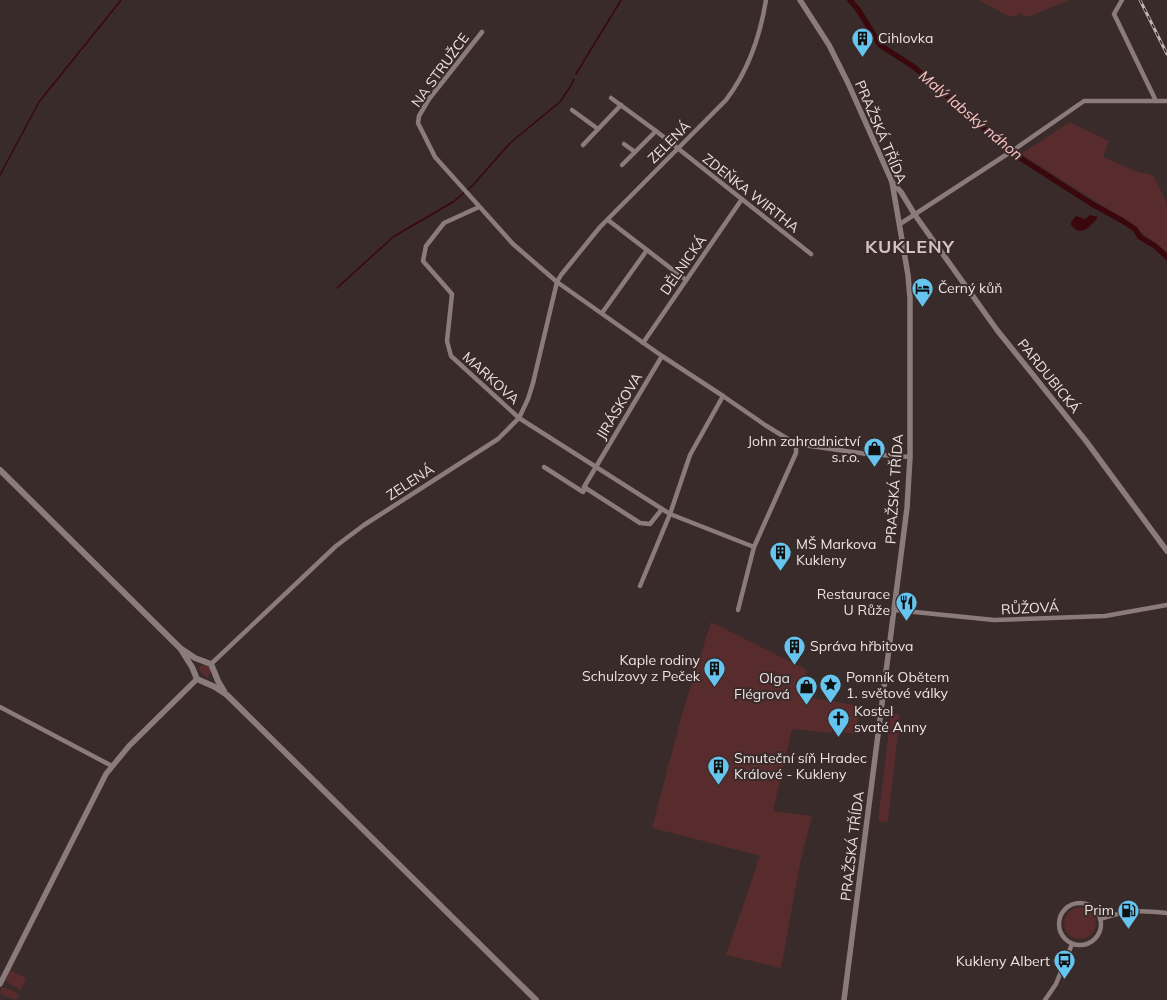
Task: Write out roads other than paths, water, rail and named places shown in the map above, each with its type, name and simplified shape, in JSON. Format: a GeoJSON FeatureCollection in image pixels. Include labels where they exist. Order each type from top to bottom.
{"type":"FeatureCollection","features":[{"type":"Feature","properties":{"kind":"main road"},"geometry":{"type":"LineString","coordinates":[[0,470],[180,648],[195,658],[208,663],[227,694],[536,1000]]}},
{"type":"Feature","properties":{"kind":"main road"},"geometry":{"type":"LineString","coordinates":[[180,648],[200,681],[206,682],[227,694]]}},
{"type":"Feature","properties":{"kind":"main road"},"geometry":{"type":"LineString","coordinates":[[196,676],[194,670],[197,665],[208,663]]}},
{"type":"Feature","properties":{"kind":"main road"},"geometry":{"type":"LineString","coordinates":[[206,682],[211,679],[214,671]]}},
{"type":"Feature","properties":{"kind":"street","name":"ZELENÁ"},"geometry":{"type":"LineString","coordinates":[[208,663],[336,546],[364,525],[498,439],[519,418],[534,383],[557,282],[565,269],[593,235],[726,100],[737,85],[757,42],[766,0]]}},
{"type":"Feature","properties":{"kind":"street","name":"PRAŽSKÁ TŘÍDA"},"geometry":{"type":"LineString","coordinates":[[800,0],[829,45],[848,83],[892,182],[908,275],[910,298],[910,457],[907,508],[844,1000]]}},
{"type":"Feature","properties":{"kind":"street"},"geometry":{"type":"LineString","coordinates":[[1122,0],[1114,14],[1156,101]]}},
{"type":"Feature","properties":{"kind":"street","name":"NA STRUŽCE"},"geometry":{"type":"LineString","coordinates":[[479,207],[435,157],[418,122],[422,110],[429,99],[482,32]]}},
{"type":"Feature","properties":{"kind":"street","name":"ZDEŇKA WIRTHA"},"geometry":{"type":"LineString","coordinates":[[611,98],[656,131],[811,254]]}},
{"type":"Feature","properties":{"kind":"street"},"geometry":{"type":"LineString","coordinates":[[900,224],[1015,149],[1084,101],[1167,101]]}},
{"type":"Feature","properties":{"kind":"street"},"geometry":{"type":"LineString","coordinates":[[583,145],[622,105]]}},
{"type":"Feature","properties":{"kind":"street"},"geometry":{"type":"LineString","coordinates":[[572,110],[598,129]]}},
{"type":"Feature","properties":{"kind":"street"},"geometry":{"type":"LineString","coordinates":[[622,165],[656,131]]}},
{"type":"Feature","properties":{"kind":"street"},"geometry":{"type":"LineString","coordinates":[[624,144],[635,152]]}},
{"type":"Feature","properties":{"kind":"street","name":"PARDUBICKÁ"},"geometry":{"type":"LineString","coordinates":[[892,182],[901,192],[915,215],[997,330],[1086,441],[1167,551]]}},
{"type":"Feature","properties":{"kind":"street","name":"DĚLNICKÁ"},"geometry":{"type":"LineString","coordinates":[[643,343],[742,199]]}},
{"type":"Feature","properties":{"kind":"street"},"geometry":{"type":"LineString","coordinates":[[479,207],[513,244],[557,282],[662,356],[796,444],[867,454],[910,457]]}},
{"type":"Feature","properties":{"kind":"street","name":"MARKOVA"},"geometry":{"type":"LineString","coordinates":[[479,207],[444,223],[426,246],[423,261],[452,294],[446,341],[451,356],[519,418],[662,509],[670,514],[754,547]]}},
{"type":"Feature","properties":{"kind":"street"},"geometry":{"type":"LineString","coordinates":[[608,220],[686,280]]}},
{"type":"Feature","properties":{"kind":"street"},"geometry":{"type":"LineString","coordinates":[[602,313],[647,250]]}},
{"type":"Feature","properties":{"kind":"street","name":"JIRÁSKOVA"},"geometry":{"type":"LineString","coordinates":[[596,466],[662,356]]}},
{"type":"Feature","properties":{"kind":"street"},"geometry":{"type":"LineString","coordinates":[[640,586],[670,514],[690,456],[721,395]]}},
{"type":"Feature","properties":{"kind":"street"},"geometry":{"type":"LineString","coordinates":[[738,610],[754,547],[796,453],[796,444]]}},
{"type":"Feature","properties":{"kind":"street"},"geometry":{"type":"LineString","coordinates":[[544,467],[583,492],[586,488],[584,487],[596,466]]}},
{"type":"Feature","properties":{"kind":"street"},"geometry":{"type":"LineString","coordinates":[[586,488],[640,523],[650,524],[662,509]]}},
{"type":"Feature","properties":{"kind":"street","name":"RŮŽOVÁ"},"geometry":{"type":"LineString","coordinates":[[894,610],[994,620],[1105,616],[1167,605]]}},
{"type":"Feature","properties":{"kind":"street"},"geometry":{"type":"LineString","coordinates":[[0,984],[98,788],[112,766],[129,746],[196,676]]}},
{"type":"Feature","properties":{"kind":"street"},"geometry":{"type":"LineString","coordinates":[[0,707],[112,766]]}},
{"type":"Feature","properties":{"kind":"street"},"geometry":{"type":"LineString","coordinates":[[1082,903],[1094,908],[1098,913],[1100,919],[1100,930],[1094,940],[1083,945],[1072,944],[1066,940],[1059,929],[1060,916],[1069,906],[1082,903]]}},
{"type":"Feature","properties":{"kind":"street"},"geometry":{"type":"LineString","coordinates":[[1100,919],[1128,911],[1167,913]]}},
{"type":"Feature","properties":{"kind":"street"},"geometry":{"type":"LineString","coordinates":[[1045,1000],[1056,984],[1072,944]]}},
{"type":"Feature","properties":{"kind":"waterway"},"geometry":{"type":"LineString","coordinates":[[0,175],[39,102],[121,0]]}},
{"type":"Feature","properties":{"kind":"waterway"},"geometry":{"type":"LineString","coordinates":[[576,74],[621,0]]}},
{"type":"Feature","properties":{"kind":"waterway","name":"Malý labský náhon"},"geometry":{"type":"LineString","coordinates":[[850,0],[859,11],[880,45],[914,67],[1011,152],[1092,204],[1135,229],[1140,237],[1155,246],[1167,257]]}},
{"type":"Feature","properties":{"kind":"waterway"},"geometry":{"type":"LineString","coordinates":[[337,288],[393,237],[453,202],[473,185],[510,143],[561,101],[574,79]]}},
{"type":"Feature","properties":{"kind":"railway"},"geometry":{"type":"LineString","coordinates":[[1140,0],[1167,54]]}},
{"type":"Feature","properties":{"kind":"place","name":"Cihlovka"},"geometry":{"type":"Point","coordinates":[862,58]}},
{"type":"Feature","properties":{"kind":"place","name":"Černý kůň"},"geometry":{"type":"Point","coordinates":[922,308]}},
{"type":"Feature","properties":{"kind":"place","name":"John zahradnictví s.r.o."},"geometry":{"type":"Point","coordinates":[875,468]}},
{"type":"Feature","properties":{"kind":"place","name":"MŠ Markova Kukleny"},"geometry":{"type":"Point","coordinates":[780,572]}},
{"type":"Feature","properties":{"kind":"place","name":"Restaurace U Růže"},"geometry":{"type":"Point","coordinates":[906,622]}},
{"type":"Feature","properties":{"kind":"place","name":"Správa hřbitova"},"geometry":{"type":"Point","coordinates":[794,666]}},
{"type":"Feature","properties":{"kind":"place","name":"Kaple rodiny Schulzovy z Peček"},"geometry":{"type":"Point","coordinates":[715,688]}},
{"type":"Feature","properties":{"kind":"place","name":"Pomník Obětem 1. světové války"},"geometry":{"type":"Point","coordinates":[831,704]}},
{"type":"Feature","properties":{"kind":"place","name":"Olga Flégrová"},"geometry":{"type":"Point","coordinates":[806,706]}},
{"type":"Feature","properties":{"kind":"place","name":"Kostel svaté Anny"},"geometry":{"type":"Point","coordinates":[839,738]}},
{"type":"Feature","properties":{"kind":"place","name":"Smuteční síň Hradec Králové - Kukleny"},"geometry":{"type":"Point","coordinates":[719,786]}},
{"type":"Feature","properties":{"kind":"place","name":"Prim"},"geometry":{"type":"Point","coordinates":[1129,930]}},
{"type":"Feature","properties":{"kind":"place","name":"Kukleny Albert"},"geometry":{"type":"Point","coordinates":[1065,980]}},
{"type":"Feature","properties":{"kind":"district","name":"KUKLENY"},"geometry":{"type":"Point","coordinates":[910,246]}}]}
